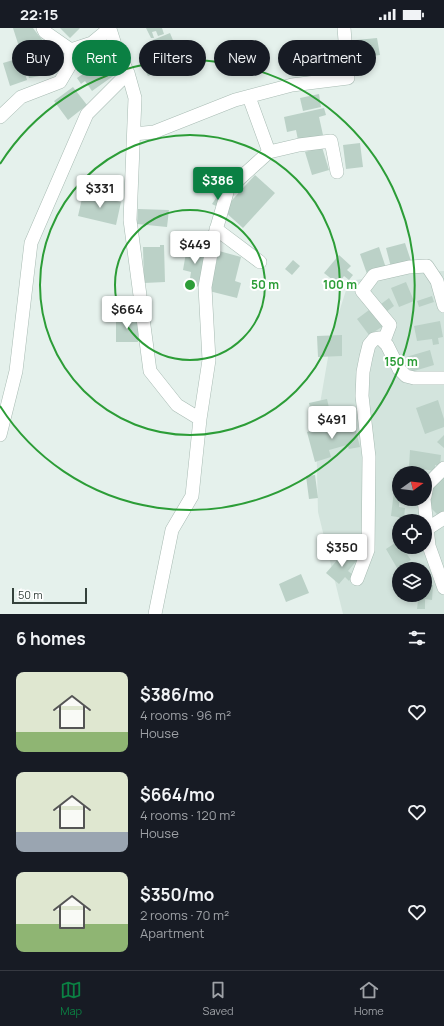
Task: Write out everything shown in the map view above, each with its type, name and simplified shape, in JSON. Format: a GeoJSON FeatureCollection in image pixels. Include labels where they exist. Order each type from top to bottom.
{"type":"FeatureCollection","features":[{"type":"Feature","properties":{"kind":"street"},"geometry":{"type":"LineString","coordinates":[[43,28],[45,32],[70,50]]}},
{"type":"Feature","properties":{"kind":"street"},"geometry":{"type":"LineString","coordinates":[[70,50],[92,43],[110,28],[114,40]]}},
{"type":"Feature","properties":{"kind":"street"},"geometry":{"type":"LineString","coordinates":[[134,134],[154,132],[234,100],[249,96],[292,86],[348,78],[344,28]]}},
{"type":"Feature","properties":{"kind":"street"},"geometry":{"type":"LineString","coordinates":[[0,117],[21,97],[60,82],[70,65],[70,50]]}},
{"type":"Feature","properties":{"kind":"street"},"geometry":{"type":"LineString","coordinates":[[0,435],[16,371],[31,243],[86,114],[125,76]]}},
{"type":"Feature","properties":{"kind":"street"},"geometry":{"type":"LineString","coordinates":[[129,76],[135,98],[130,220],[150,370],[177,405],[200,419]]}},
{"type":"Feature","properties":{"kind":"street"},"geometry":{"type":"LineString","coordinates":[[249,96],[269,152]]}},
{"type":"Feature","properties":{"kind":"street"},"geometry":{"type":"LineString","coordinates":[[154,614],[172,530],[192,496],[200,419],[209,360],[205,287],[216,229],[228,189],[269,152],[299,145],[331,141],[336,172]]}},
{"type":"Feature","properties":{"kind":"street"},"geometry":{"type":"LineString","coordinates":[[216,229],[260,262]]}},
{"type":"Feature","properties":{"kind":"street"},"geometry":{"type":"LineString","coordinates":[[384,341],[390,325],[362,291],[374,275],[409,267],[427,266],[437,281],[444,306]]}},
{"type":"Feature","properties":{"kind":"street"},"geometry":{"type":"LineString","coordinates":[[357,579],[368,550],[369,457],[362,396],[363,372],[369,345],[374,339],[380,338],[384,341],[399,369],[406,376],[414,378],[444,378]]}},
{"type":"Feature","properties":{"kind":"street"},"geometry":{"type":"LineString","coordinates":[[432,480],[444,468]]}},
{"type":"Feature","properties":{"kind":"street"},"geometry":{"type":"LineString","coordinates":[[432,526],[444,518]]}},
{"type":"Feature","properties":{"kind":"street"},"geometry":{"type":"LineString","coordinates":[[432,554],[444,588]]}},
{"type":"Feature","properties":{"kind":"shaded area"},"geometry":{"type":"Polygon","coordinates":[[[444,271],[444,614],[343,614],[318,512],[316,427],[332,334],[349,281],[403,273],[444,271]]]}},
{"type":"Feature","properties":{"kind":"building"},"geometry":{"type":"Polygon","coordinates":[[[13,28],[33,28],[43,40],[17,40],[13,28]]]}},
{"type":"Feature","properties":{"kind":"building"},"geometry":{"type":"Polygon","coordinates":[[[60,28],[80,28],[70,38],[60,28]]]}},
{"type":"Feature","properties":{"kind":"building"},"geometry":{"type":"Polygon","coordinates":[[[146,28],[162,28],[164,34],[158,36],[156,31],[152,32],[154,38],[151,38],[146,28]]]}},
{"type":"Feature","properties":{"kind":"building"},"geometry":{"type":"Polygon","coordinates":[[[170,33],[173,40],[153,40],[170,33]]]}},
{"type":"Feature","properties":{"kind":"building"},"geometry":{"type":"Polygon","coordinates":[[[377,38],[380,55],[376,56],[376,40],[356,40],[377,38]]]}},
{"type":"Feature","properties":{"kind":"building"},"geometry":{"type":"Polygon","coordinates":[[[12,60],[12,76],[26,76],[27,80],[10,86],[3,63],[12,60]]]}},
{"type":"Feature","properties":{"kind":"building"},"geometry":{"type":"Polygon","coordinates":[[[28,76],[40,76],[29,78],[28,76]]]}},
{"type":"Feature","properties":{"kind":"building"},"geometry":{"type":"Polygon","coordinates":[[[80,76],[113,76],[92,91],[85,81],[81,84],[77,78],[80,76]]]}},
{"type":"Feature","properties":{"kind":"building"},"geometry":{"type":"Polygon","coordinates":[[[73,87],[87,105],[68,120],[54,101],[73,87]]]}},
{"type":"Feature","properties":{"kind":"building"},"geometry":{"type":"Polygon","coordinates":[[[319,94],[321,107],[303,111],[300,98],[319,94]]]}},
{"type":"Feature","properties":{"kind":"building"},"geometry":{"type":"Polygon","coordinates":[[[324,108],[326,115],[319,117],[323,135],[298,140],[296,130],[287,132],[284,117],[324,108]]]}},
{"type":"Feature","properties":{"kind":"building"},"geometry":{"type":"Polygon","coordinates":[[[360,143],[363,167],[346,169],[343,145],[360,143]]]}},
{"type":"Feature","properties":{"kind":"building"},"geometry":{"type":"Polygon","coordinates":[[[322,147],[329,170],[312,175],[305,152],[322,147]]]}},
{"type":"Feature","properties":{"kind":"building"},"geometry":{"type":"Polygon","coordinates":[[[255,175],[275,193],[243,228],[223,210],[255,175]]]}},
{"type":"Feature","properties":{"kind":"building"},"geometry":{"type":"Polygon","coordinates":[[[83,194],[121,202],[116,225],[78,216],[83,194]]]}},
{"type":"Feature","properties":{"kind":"building"},"geometry":{"type":"Polygon","coordinates":[[[218,195],[223,197],[218,207],[212,204],[218,195]]]}},
{"type":"Feature","properties":{"kind":"building"},"geometry":{"type":"Polygon","coordinates":[[[138,209],[169,210],[167,227],[137,224],[138,209]]]}},
{"type":"Feature","properties":{"kind":"building"},"geometry":{"type":"Polygon","coordinates":[[[405,243],[411,261],[391,267],[386,248],[405,243]]]}},
{"type":"Feature","properties":{"kind":"building"},"geometry":{"type":"Polygon","coordinates":[[[160,245],[164,245],[165,282],[144,283],[143,247],[160,247],[160,245]]]}},
{"type":"Feature","properties":{"kind":"building"},"geometry":{"type":"Polygon","coordinates":[[[187,247],[206,250],[200,287],[189,285],[191,272],[183,270],[187,247]]]}},
{"type":"Feature","properties":{"kind":"building"},"geometry":{"type":"Polygon","coordinates":[[[379,247],[386,268],[367,274],[360,254],[379,247]]]}},
{"type":"Feature","properties":{"kind":"building"},"geometry":{"type":"Polygon","coordinates":[[[219,251],[241,257],[235,281],[241,283],[237,298],[209,291],[219,251]]]}},
{"type":"Feature","properties":{"kind":"building"},"geometry":{"type":"Polygon","coordinates":[[[339,255],[351,266],[347,270],[353,275],[349,280],[344,276],[338,284],[324,273],[339,255]]]}},
{"type":"Feature","properties":{"kind":"building"},"geometry":{"type":"Polygon","coordinates":[[[293,260],[300,266],[292,275],[285,269],[293,260]]]}},
{"type":"Feature","properties":{"kind":"building"},"geometry":{"type":"Polygon","coordinates":[[[406,282],[414,301],[399,307],[391,288],[406,282]]]}},
{"type":"Feature","properties":{"kind":"building"},"geometry":{"type":"Polygon","coordinates":[[[432,296],[434,302],[419,307],[417,301],[432,296]]]}},
{"type":"Feature","properties":{"kind":"building"},"geometry":{"type":"Polygon","coordinates":[[[389,298],[394,306],[386,312],[381,304],[389,298]]]}},
{"type":"Feature","properties":{"kind":"building"},"geometry":{"type":"Polygon","coordinates":[[[373,307],[385,325],[369,335],[357,319],[373,307]]]}},
{"type":"Feature","properties":{"kind":"building"},"geometry":{"type":"Polygon","coordinates":[[[116,319],[138,319],[138,342],[116,342],[116,319]]]}},
{"type":"Feature","properties":{"kind":"building"},"geometry":{"type":"Polygon","coordinates":[[[440,321],[443,337],[438,338],[439,344],[433,345],[432,339],[417,341],[414,326],[440,321]]]}},
{"type":"Feature","properties":{"kind":"building"},"geometry":{"type":"Polygon","coordinates":[[[342,335],[342,356],[318,357],[317,336],[342,335]]]}},
{"type":"Feature","properties":{"kind":"building"},"geometry":{"type":"Polygon","coordinates":[[[430,350],[434,365],[411,372],[406,357],[430,350]]]}},
{"type":"Feature","properties":{"kind":"building"},"geometry":{"type":"Polygon","coordinates":[[[327,399],[332,421],[327,422],[326,418],[313,422],[309,403],[327,399]]]}},
{"type":"Feature","properties":{"kind":"building"},"geometry":{"type":"Polygon","coordinates":[[[438,400],[444,419],[444,427],[425,434],[416,408],[438,400]]]}},
{"type":"Feature","properties":{"kind":"building"},"geometry":{"type":"Polygon","coordinates":[[[348,421],[350,429],[355,427],[360,447],[349,449],[347,445],[329,450],[331,457],[315,462],[307,432],[348,421]]]}},
{"type":"Feature","properties":{"kind":"building"},"geometry":{"type":"Polygon","coordinates":[[[444,435],[444,448],[437,442],[444,435]]]}},
{"type":"Feature","properties":{"kind":"building"},"geometry":{"type":"Polygon","coordinates":[[[410,450],[441,455],[440,466],[435,465],[435,471],[432,471],[432,466],[409,466],[410,450]]]}},
{"type":"Feature","properties":{"kind":"building"},"geometry":{"type":"Polygon","coordinates":[[[315,475],[318,498],[309,499],[306,476],[315,475]]]}},
{"type":"Feature","properties":{"kind":"building"},"geometry":{"type":"Polygon","coordinates":[[[444,476],[444,512],[439,516],[431,506],[432,489],[444,476]]]}},
{"type":"Feature","properties":{"kind":"building"},"geometry":{"type":"Polygon","coordinates":[[[392,506],[405,508],[404,514],[392,514],[391,516],[392,506]]]}},
{"type":"Feature","properties":{"kind":"building"},"geometry":{"type":"Polygon","coordinates":[[[392,545],[392,554],[407,554],[411,560],[408,562],[394,562],[386,549],[392,545]]]}},
{"type":"Feature","properties":{"kind":"building"},"geometry":{"type":"Polygon","coordinates":[[[346,550],[358,559],[348,571],[353,575],[349,581],[345,577],[339,584],[326,573],[346,550]]]}},
{"type":"Feature","properties":{"kind":"building"},"geometry":{"type":"Polygon","coordinates":[[[301,574],[309,593],[286,602],[279,584],[301,574]]]}},
{"type":"Feature","properties":{"kind":"building"},"geometry":{"type":"Polygon","coordinates":[[[418,602],[425,602],[425,609],[417,609],[418,602]]]}}]}
